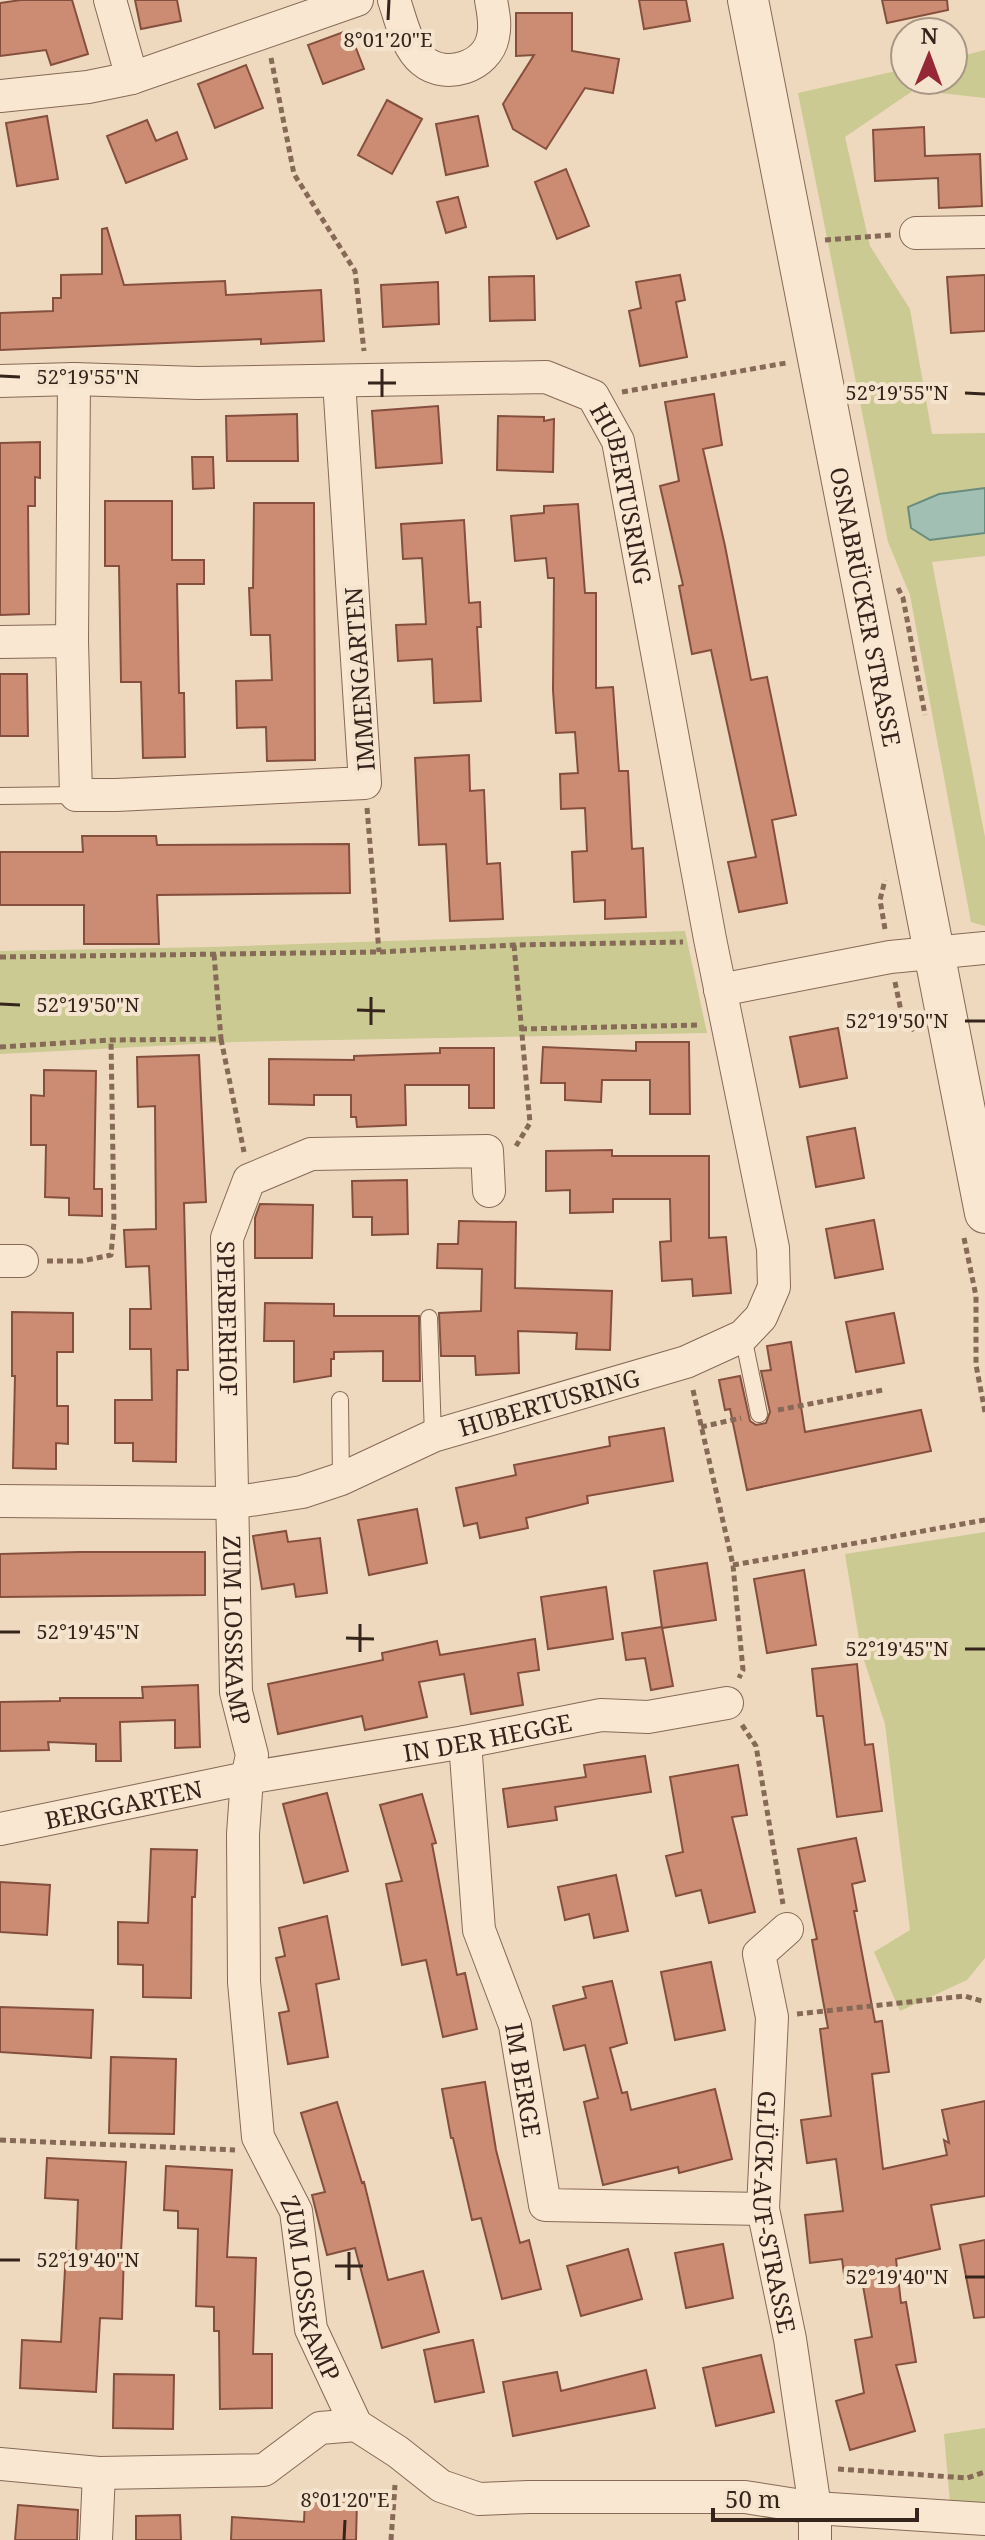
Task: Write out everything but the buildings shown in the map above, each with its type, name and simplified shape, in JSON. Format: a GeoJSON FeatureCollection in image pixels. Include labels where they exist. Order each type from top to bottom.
{"type":"FeatureCollection","features":[{"type":"Feature","properties":{"kind":"street"},"geometry":{"type":"LineString","coordinates":[[110,0],[132,78]]}},
{"type":"Feature","properties":{"kind":"street"},"geometry":{"type":"LineString","coordinates":[[0,96],[88,87],[132,78],[357,0]]}},
{"type":"Feature","properties":{"kind":"street"},"geometry":{"type":"LineString","coordinates":[[394,0],[411,46],[424,62],[443,70],[464,69],[482,58],[493,40],[491,0]]}},
{"type":"Feature","properties":{"kind":"street","name":"OSNABRÜCKER STRASSE"},"geometry":{"type":"LineString","coordinates":[[748,0],[985,1213]]}},
{"type":"Feature","properties":{"kind":"street"},"geometry":{"type":"LineString","coordinates":[[916,233],[985,232]]}},
{"type":"Feature","properties":{"kind":"street","name":"HUBERTUSRING"},"geometry":{"type":"LineString","coordinates":[[0,381],[74,379],[197,383],[546,377],[593,396],[618,441],[710,939],[773,1248],[774,1287],[761,1317],[743,1336],[686,1362],[433,1436],[341,1479],[302,1492],[231,1503],[0,1501]]}},
{"type":"Feature","properties":{"kind":"street"},"geometry":{"type":"LineString","coordinates":[[74,379],[72,641],[76,795]]}},
{"type":"Feature","properties":{"kind":"street","name":"IMMENGARTEN"},"geometry":{"type":"LineString","coordinates":[[76,795],[365,783],[353,380]]}},
{"type":"Feature","properties":{"kind":"street"},"geometry":{"type":"LineString","coordinates":[[0,642],[72,641]]}},
{"type":"Feature","properties":{"kind":"street"},"geometry":{"type":"LineString","coordinates":[[720,990],[890,957],[985,948]]}},
{"type":"Feature","properties":{"kind":"street"},"geometry":{"type":"LineString","coordinates":[[249,1180],[311,1154],[487,1151],[489,1191]]}},
{"type":"Feature","properties":{"kind":"street","name":"SPERBERHOF"},"geometry":{"type":"LineString","coordinates":[[231,1503],[227,1238],[249,1180]]}},
{"type":"Feature","properties":{"kind":"street","name":"ZUM LOSSKAMP"},"geometry":{"type":"LineString","coordinates":[[231,1503],[236,1692],[252,1755],[243,1834],[244,1982],[258,2137],[296,2211],[311,2329],[356,2425]]}},
{"type":"Feature","properties":{"kind":"street","name":"IN DER HEGGE"},"geometry":{"type":"LineString","coordinates":[[247,1778],[465,1742],[601,1715],[648,1717],[727,1703]]}},
{"type":"Feature","properties":{"kind":"street","name":"IM BERGE"},"geometry":{"type":"LineString","coordinates":[[465,1742],[479,1930],[515,2025],[545,2205],[763,2209]]}},
{"type":"Feature","properties":{"kind":"street","name":"BERGGARTEN"},"geometry":{"type":"LineString","coordinates":[[0,1829],[247,1778]]}},
{"type":"Feature","properties":{"kind":"street","name":"GLÜCK-AUF-STRASSE"},"geometry":{"type":"LineString","coordinates":[[787,1929],[759,1954],[772,2017],[763,2209],[790,2339],[815,2508],[815,2540]]}},
{"type":"Feature","properties":{"kind":"street"},"geometry":{"type":"LineString","coordinates":[[0,2464],[99,2473],[264,2470],[320,2428],[356,2425],[398,2452],[441,2486],[479,2499],[745,2497],[815,2508],[985,2519]]}},
{"type":"Feature","properties":{"kind":"street"},"geometry":{"type":"LineString","coordinates":[[96,2540],[99,2473]]}},
{"type":"Feature","properties":{"kind":"lane","name":"IMMENGARTEN"},"geometry":{"type":"LineString","coordinates":[[0,796],[76,795]]}},
{"type":"Feature","properties":{"kind":"lane"},"geometry":{"type":"LineString","coordinates":[[429,1318],[433,1436]]}},
{"type":"Feature","properties":{"kind":"lane"},"geometry":{"type":"LineString","coordinates":[[743,1336],[759,1414]]}},
{"type":"Feature","properties":{"kind":"lane"},"geometry":{"type":"LineString","coordinates":[[340,1400],[341,1479]]}},
{"type":"Feature","properties":{"kind":"path"},"geometry":{"type":"LineString","coordinates":[[266,33],[294,174],[355,271],[353,380]]}},
{"type":"Feature","properties":{"kind":"path"},"geometry":{"type":"LineString","coordinates":[[818,241],[916,233]]}},
{"type":"Feature","properties":{"kind":"path"},"geometry":{"type":"LineString","coordinates":[[593,396],[794,362]]}},
{"type":"Feature","properties":{"kind":"path"},"geometry":{"type":"LineString","coordinates":[[365,783],[379,952]]}},
{"type":"Feature","properties":{"kind":"path"},"geometry":{"type":"LineString","coordinates":[[0,957],[379,952],[514,945],[676,943],[710,939]]}},
{"type":"Feature","properties":{"kind":"path"},"geometry":{"type":"LineString","coordinates":[[489,1191],[530,1123],[514,945]]}},
{"type":"Feature","properties":{"kind":"path"},"geometry":{"type":"LineString","coordinates":[[214,954],[221,1039],[249,1180]]}},
{"type":"Feature","properties":{"kind":"path"},"geometry":{"type":"LineString","coordinates":[[521,1029],[728,1024]]}},
{"type":"Feature","properties":{"kind":"path"},"geometry":{"type":"LineString","coordinates":[[0,1047],[111,1040],[221,1039]]}},
{"type":"Feature","properties":{"kind":"path"},"geometry":{"type":"LineString","coordinates":[[11,1261],[82,1261],[111,1255],[114,1222],[111,1040]]}},
{"type":"Feature","properties":{"kind":"path"},"geometry":{"type":"LineString","coordinates":[[686,1362],[733,1565],[743,1670],[727,1703],[756,1746],[787,1929]]}},
{"type":"Feature","properties":{"kind":"path"},"geometry":{"type":"LineString","coordinates":[[701,1427],[883,1390]]}},
{"type":"Feature","properties":{"kind":"path"},"geometry":{"type":"LineString","coordinates":[[733,1565],[985,1520]]}},
{"type":"Feature","properties":{"kind":"path"},"geometry":{"type":"LineString","coordinates":[[772,2017],[965,1996],[985,2002]]}},
{"type":"Feature","properties":{"kind":"path"},"geometry":{"type":"LineString","coordinates":[[0,2140],[265,2151]]}},
{"type":"Feature","properties":{"kind":"path"},"geometry":{"type":"LineString","coordinates":[[391,2540],[398,2452]]}},
{"type":"Feature","properties":{"kind":"path"},"geometry":{"type":"LineString","coordinates":[[809,2467],[967,2478],[985,2472]]}},
{"type":"Feature","properties":{"kind":"shaded area"},"geometry":{"type":"Polygon","coordinates":[[[985,50],[985,98],[967,96],[969,54],[985,50]]]}},
{"type":"Feature","properties":{"kind":"shaded area"},"geometry":{"type":"Polygon","coordinates":[[[889,73],[889,96],[905,96],[845,137],[870,246],[910,309],[932,434],[985,433],[985,488],[962,490],[970,534],[985,533],[985,556],[932,562],[985,837],[985,926],[971,922],[910,595],[888,542],[798,93],[889,73]]]}},
{"type":"Feature","properties":{"kind":"shaded area"},"geometry":{"type":"Polygon","coordinates":[[[985,488],[985,533],[930,540],[911,528],[908,507],[939,494],[985,488]]]}},
{"type":"Feature","properties":{"kind":"shaded area"},"geometry":{"type":"Polygon","coordinates":[[[685,931],[707,1033],[234,1042],[0,1054],[0,951],[685,931]]]}},
{"type":"Feature","properties":{"kind":"shaded area"},"geometry":{"type":"Polygon","coordinates":[[[985,1532],[985,1958],[967,1980],[900,2011],[874,1952],[910,1930],[885,1724],[861,1651],[845,1554],[985,1532]]]}},
{"type":"Feature","properties":{"kind":"shaded area"},"geometry":{"type":"Polygon","coordinates":[[[985,2428],[985,2503],[950,2503],[944,2434],[985,2428]]]}}]}
